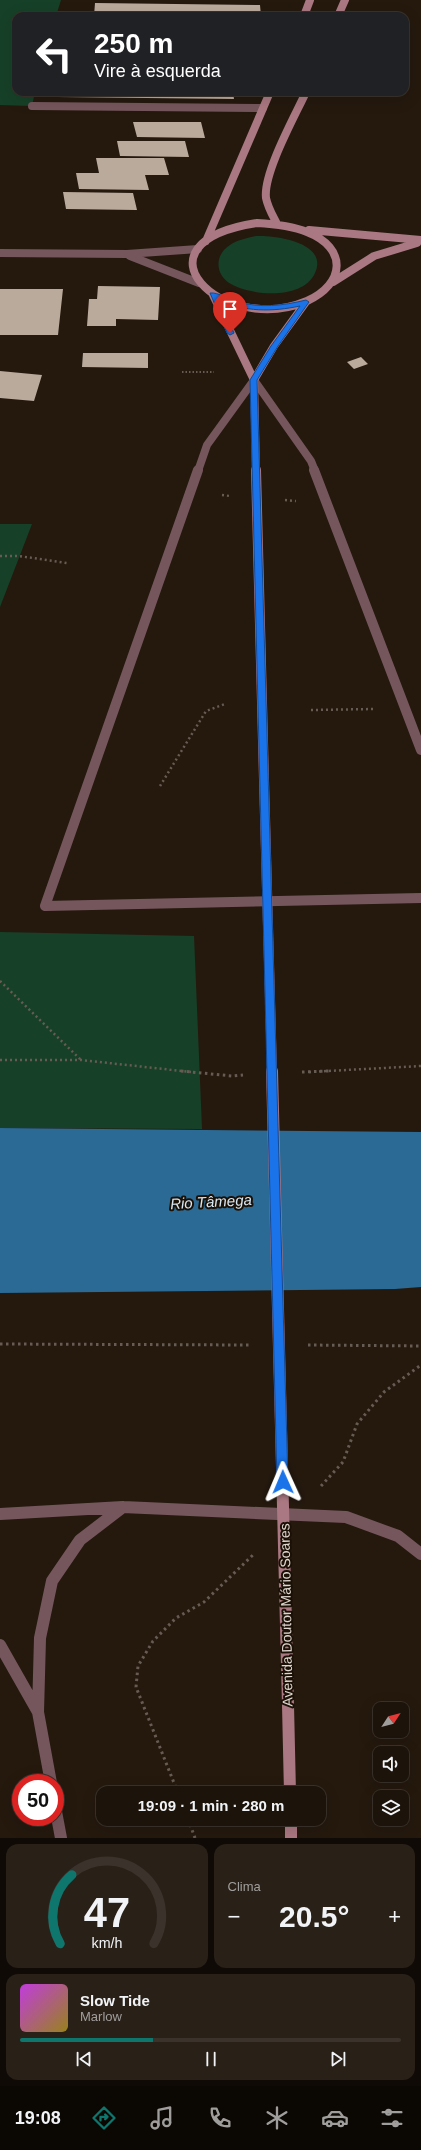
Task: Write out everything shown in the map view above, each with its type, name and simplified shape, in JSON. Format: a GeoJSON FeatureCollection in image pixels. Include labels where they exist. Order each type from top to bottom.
{"type":"FeatureCollection","features":[{"type":"Feature","properties":{"kind":"main road"},"geometry":{"type":"LineString","coordinates":[[306,12],[310,0]]}},
{"type":"Feature","properties":{"kind":"main road"},"geometry":{"type":"LineString","coordinates":[[340,12],[345,0]]}},
{"type":"Feature","properties":{"kind":"main road"},"geometry":{"type":"LineString","coordinates":[[206,241],[268,96]]}},
{"type":"Feature","properties":{"kind":"main road"},"geometry":{"type":"LineString","coordinates":[[278,224],[268,205],[266,189],[272,169],[304,96]]}},
{"type":"Feature","properties":{"kind":"main road"},"geometry":{"type":"LineString","coordinates":[[303,230],[318,237],[330,247],[336,259],[338,271],[332,282],[322,293],[306,302],[283,308],[257,308],[233,304],[213,295],[199,283],[194,272],[193,260],[198,250],[206,241],[220,232],[237,226],[257,223],[278,224],[303,230],[421,241]]}},
{"type":"Feature","properties":{"kind":"main road"},"geometry":{"type":"LineString","coordinates":[[332,282],[374,256],[421,241]]}},
{"type":"Feature","properties":{"kind":"main road","name":"Avenida Doutor Mário Soares"},"geometry":{"type":"LineString","coordinates":[[213,295],[254,380],[290,1786]]}},
{"type":"Feature","properties":{"kind":"main road"},"geometry":{"type":"LineString","coordinates":[[254,380],[274,346],[306,302]]}},
{"type":"Feature","properties":{"kind":"main road"},"geometry":{"type":"LineString","coordinates":[[291,1826],[291,1838]]}},
{"type":"Feature","properties":{"kind":"street"},"geometry":{"type":"LineString","coordinates":[[32,106],[263,108]]}},
{"type":"Feature","properties":{"kind":"street"},"geometry":{"type":"LineString","coordinates":[[0,253],[126,254],[198,250]]}},
{"type":"Feature","properties":{"kind":"street"},"geometry":{"type":"LineString","coordinates":[[126,254],[199,283]]}},
{"type":"Feature","properties":{"kind":"street"},"geometry":{"type":"LineString","coordinates":[[421,750],[312,460],[254,380],[207,445],[45,906],[421,898]]}},
{"type":"Feature","properties":{"kind":"street"},"geometry":{"type":"LineString","coordinates":[[49,1774],[38,1712],[40,1638],[52,1581],[80,1540],[123,1507]]}},
{"type":"Feature","properties":{"kind":"street"},"geometry":{"type":"LineString","coordinates":[[0,1514],[123,1507],[346,1517],[398,1536],[421,1554]]}},
{"type":"Feature","properties":{"kind":"street"},"geometry":{"type":"LineString","coordinates":[[0,1645],[38,1712]]}},
{"type":"Feature","properties":{"kind":"street"},"geometry":{"type":"LineString","coordinates":[[59,1826],[61,1838]]}},
{"type":"Feature","properties":{"kind":"path"},"geometry":{"type":"LineString","coordinates":[[182,372],[214,372]]}},
{"type":"Feature","properties":{"kind":"path"},"geometry":{"type":"LineString","coordinates":[[0,556],[19,556],[67,563]]}},
{"type":"Feature","properties":{"kind":"path"},"geometry":{"type":"LineString","coordinates":[[160,786],[206,711],[225,704]]}},
{"type":"Feature","properties":{"kind":"path"},"geometry":{"type":"LineString","coordinates":[[311,710],[405,708]]}},
{"type":"Feature","properties":{"kind":"path"},"geometry":{"type":"LineString","coordinates":[[0,981],[81,1060]]}},
{"type":"Feature","properties":{"kind":"path"},"geometry":{"type":"LineString","coordinates":[[0,1060],[81,1060],[232,1076],[247,1075]]}},
{"type":"Feature","properties":{"kind":"path"},"geometry":{"type":"LineString","coordinates":[[301,1072],[421,1066]]}},
{"type":"Feature","properties":{"kind":"path"},"geometry":{"type":"LineString","coordinates":[[0,1344],[253,1345]]}},
{"type":"Feature","properties":{"kind":"path"},"geometry":{"type":"LineString","coordinates":[[301,1345],[421,1346]]}},
{"type":"Feature","properties":{"kind":"path"},"geometry":{"type":"LineString","coordinates":[[294,1515],[343,1462],[357,1424],[384,1392],[421,1365]]}},
{"type":"Feature","properties":{"kind":"path"},"geometry":{"type":"LineString","coordinates":[[175,1786],[136,1687],[138,1666],[153,1641],[176,1618],[204,1602],[260,1548]]}},
{"type":"Feature","properties":{"kind":"path"},"geometry":{"type":"LineString","coordinates":[[191,1826],[195,1838]]}},
{"type":"Feature","properties":{"kind":"green space"},"geometry":{"type":"Polygon","coordinates":[[[0,0],[61,0],[57,12],[12,12],[12,96],[34,96],[32,106],[0,105],[0,0]]]}},
{"type":"Feature","properties":{"kind":"green space"},"geometry":{"type":"Polygon","coordinates":[[[256,236],[286,239],[298,242],[307,247],[314,254],[317,262],[315,273],[309,282],[300,288],[289,292],[264,293],[240,288],[226,280],[222,276],[218,265],[221,254],[233,243],[242,239],[256,236]]]}},
{"type":"Feature","properties":{"kind":"green space"},"geometry":{"type":"Polygon","coordinates":[[[0,524],[32,524],[0,607],[0,524]]]}},
{"type":"Feature","properties":{"kind":"green space"},"geometry":{"type":"Polygon","coordinates":[[[0,932],[194,936],[202,1129],[0,1128],[0,932]]]}},
{"type":"Feature","properties":{"kind":"water","name":"Rio Tâmega"},"geometry":{"type":"Polygon","coordinates":[[[0,1128],[421,1132],[421,1287],[395,1289],[0,1293],[0,1128]]]}},
{"type":"Feature","properties":{"kind":"building"},"geometry":{"type":"Polygon","coordinates":[[[95,3],[260,5],[261,12],[94,12],[95,3]]]}},
{"type":"Feature","properties":{"kind":"building"},"geometry":{"type":"Polygon","coordinates":[[[234,96],[234,99],[58,97],[234,96]]]}},
{"type":"Feature","properties":{"kind":"building"},"geometry":{"type":"Polygon","coordinates":[[[133,122],[201,122],[205,138],[137,137],[133,122]]]}},
{"type":"Feature","properties":{"kind":"building"},"geometry":{"type":"Polygon","coordinates":[[[117,141],[185,141],[189,157],[120,156],[117,141]]]}},
{"type":"Feature","properties":{"kind":"building"},"geometry":{"type":"Polygon","coordinates":[[[96,158],[164,158],[169,175],[145,175],[149,190],[79,189],[76,173],[99,173],[96,158]]]}},
{"type":"Feature","properties":{"kind":"building"},"geometry":{"type":"Polygon","coordinates":[[[63,192],[133,193],[137,210],[66,209],[63,192]]]}},
{"type":"Feature","properties":{"kind":"building"},"geometry":{"type":"Polygon","coordinates":[[[98,286],[160,287],[158,320],[116,319],[116,326],[87,326],[89,299],[97,299],[98,286]]]}},
{"type":"Feature","properties":{"kind":"building"},"geometry":{"type":"Polygon","coordinates":[[[0,289],[63,289],[58,335],[0,335],[0,289]]]}},
{"type":"Feature","properties":{"kind":"building"},"geometry":{"type":"Polygon","coordinates":[[[83,353],[148,353],[148,368],[82,367],[83,353]]]}},
{"type":"Feature","properties":{"kind":"building"},"geometry":{"type":"Polygon","coordinates":[[[361,357],[368,364],[354,369],[347,362],[361,357]]]}},
{"type":"Feature","properties":{"kind":"building"},"geometry":{"type":"Polygon","coordinates":[[[0,371],[42,375],[34,401],[0,398],[0,371]]]}},
{"type":"Feature","properties":{"kind":"route"},"geometry":{"type":"LineString","coordinates":[[230,333],[213,295],[233,304],[257,308],[283,308],[306,302],[274,346],[254,380],[283,1482]]}}]}
